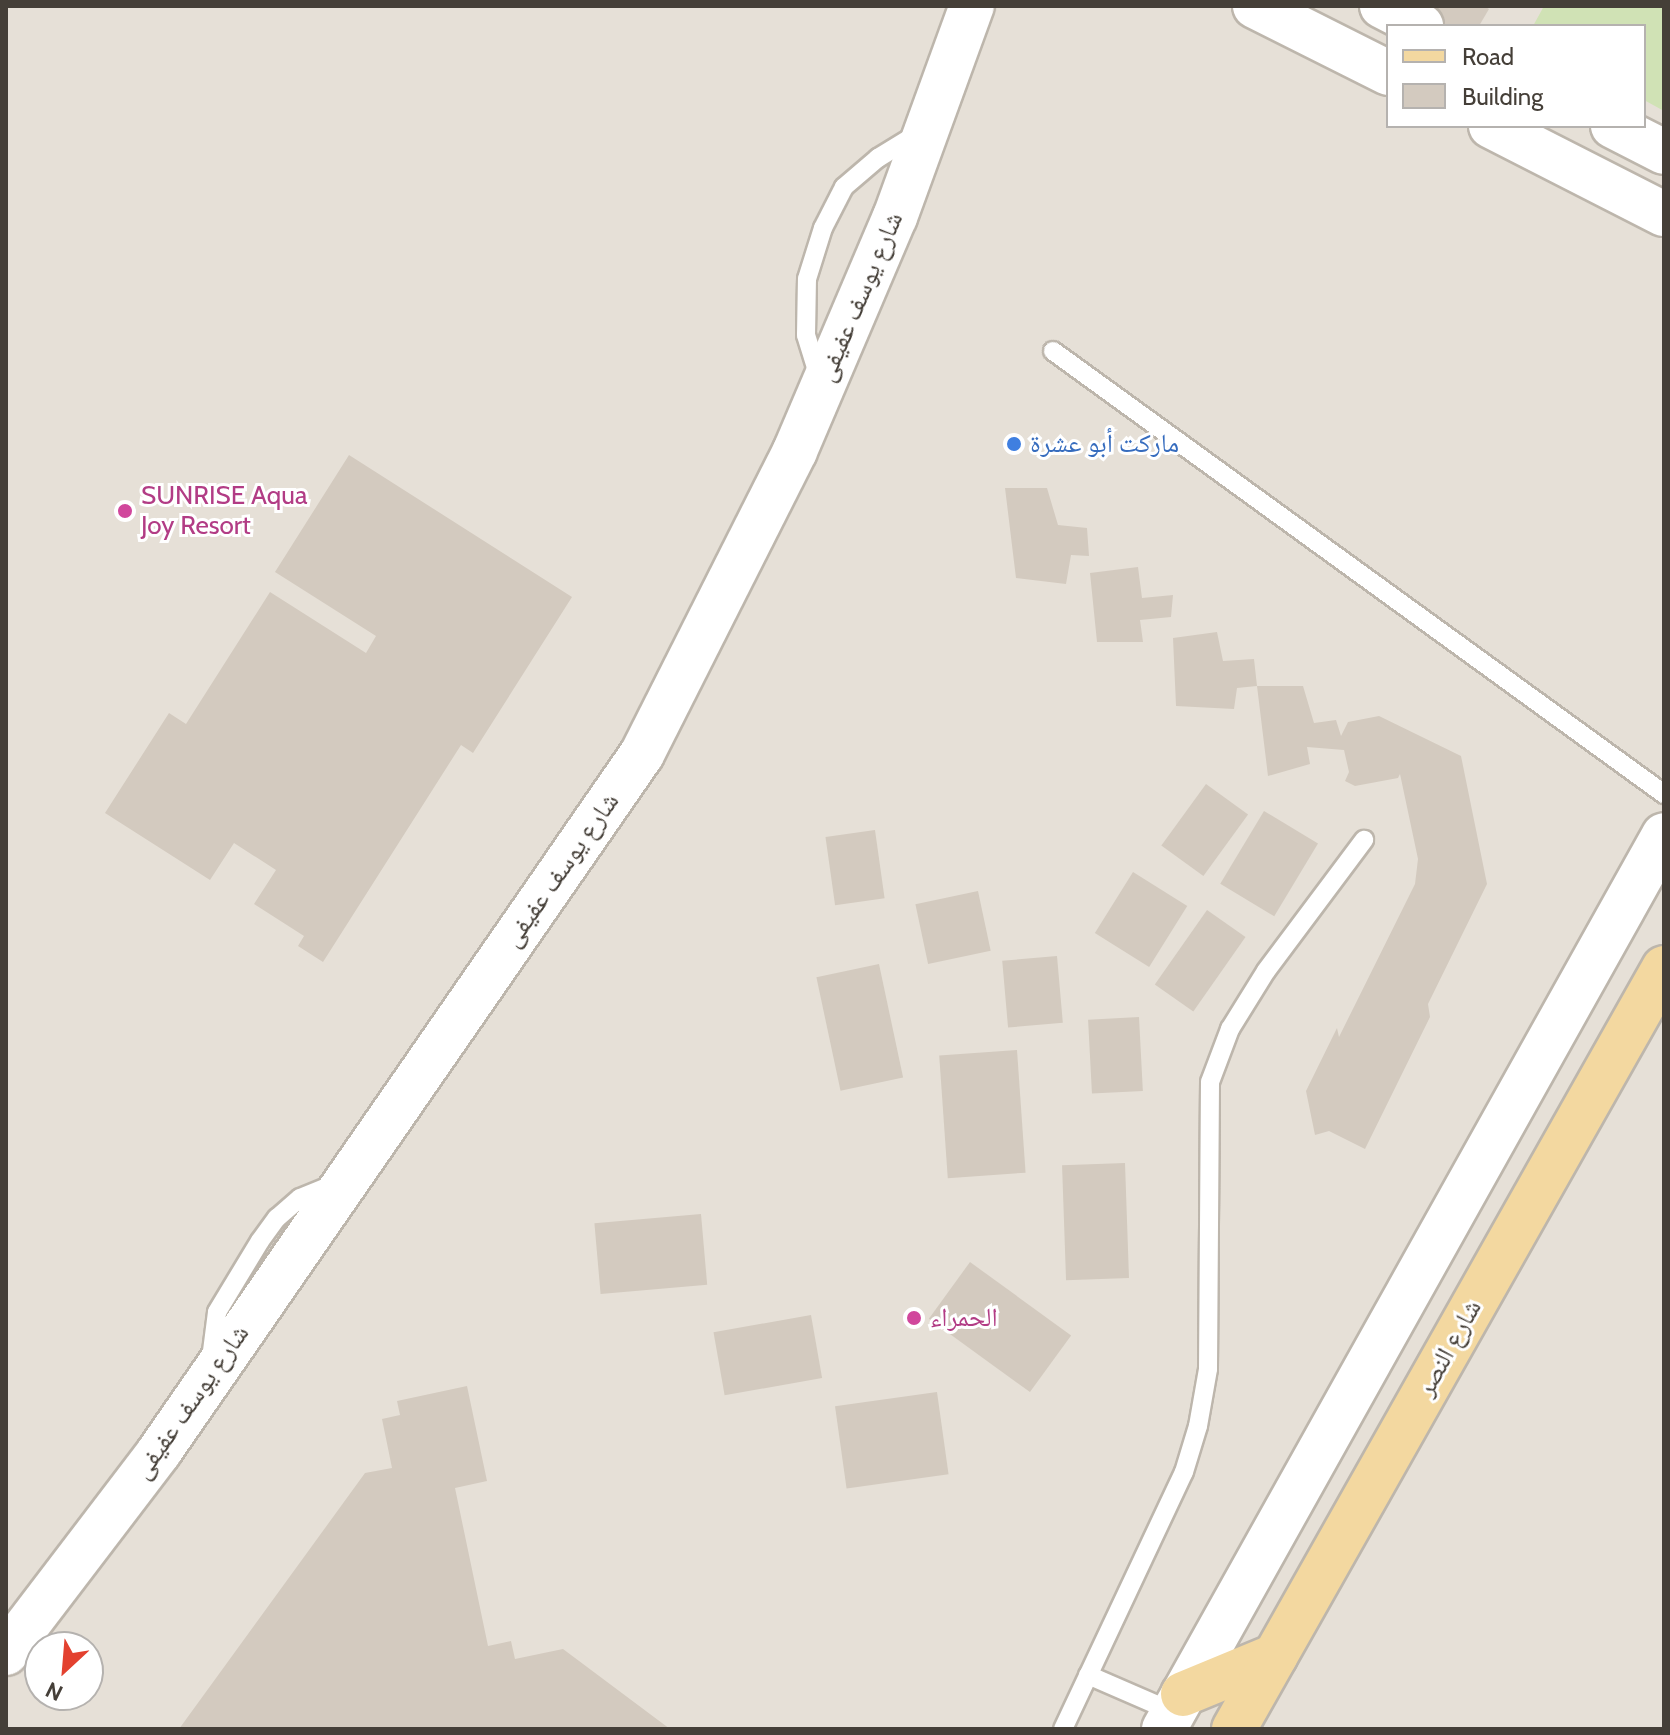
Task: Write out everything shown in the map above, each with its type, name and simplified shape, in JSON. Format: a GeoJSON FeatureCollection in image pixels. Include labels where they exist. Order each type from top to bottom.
{"type":"FeatureCollection","features":[{"type":"Feature","properties":{"kind":"main road","name":"شارع النصر"},"geometry":{"type":"LineString","coordinates":[[1234,1729],[1664,968]]}},
{"type":"Feature","properties":{"kind":"main road"},"geometry":{"type":"LineString","coordinates":[[1173,1712],[1275,1656]]}},
{"type":"Feature","properties":{"kind":"street","name":"شارع يوسف عفيفى"},"geometry":{"type":"LineString","coordinates":[[6,1653],[159,1452],[642,754],[764,517],[822,387],[895,217],[972,6]]}},
{"type":"Feature","properties":{"kind":"street"},"geometry":{"type":"LineString","coordinates":[[1255,6],[1306,18],[1386,72]]}},
{"type":"Feature","properties":{"kind":"street"},"geometry":{"type":"LineString","coordinates":[[1382,6],[1417,24]]}},
{"type":"Feature","properties":{"kind":"street"},"geometry":{"type":"LineString","coordinates":[[1495,128],[1664,214]]}},
{"type":"Feature","properties":{"kind":"street"},"geometry":{"type":"LineString","coordinates":[[1576,169],[1597,128]]}},
{"type":"Feature","properties":{"kind":"street"},"geometry":{"type":"LineString","coordinates":[[1617,128],[1664,152]]}},
{"type":"Feature","properties":{"kind":"street"},"geometry":{"type":"LineString","coordinates":[[1173,1712],[1664,835]]}},
{"type":"Feature","properties":{"kind":"lane"},"geometry":{"type":"LineString","coordinates":[[822,387],[806,335],[806,293],[807,279],[823,228],[844,187],[878,158],[928,128]]}},
{"type":"Feature","properties":{"kind":"lane"},"geometry":{"type":"LineString","coordinates":[[1053,351],[1664,794]]}},
{"type":"Feature","properties":{"kind":"lane"},"geometry":{"type":"LineString","coordinates":[[1063,1729],[1184,1472],[1198,1426],[1208,1369],[1210,1082],[1230,1029],[1266,971],[1364,840]]}},
{"type":"Feature","properties":{"kind":"lane"},"geometry":{"type":"LineString","coordinates":[[1088,1675],[1173,1712]]}},
{"type":"Feature","properties":{"kind":"shaded area"},"geometry":{"type":"Polygon","coordinates":[[[6,6],[1664,6],[1664,1729],[6,1729],[6,6]]]}},
{"type":"Feature","properties":{"kind":"green space"},"geometry":{"type":"Polygon","coordinates":[[[1544,6],[1664,6],[1664,111],[1646,101],[1646,24],[1534,24],[1544,6]]]}},
{"type":"Feature","properties":{"kind":"building"},"geometry":{"type":"Polygon","coordinates":[[[1406,6],[1484,6],[1489,9],[1480,24],[1439,24],[1406,6]]]}},
{"type":"Feature","properties":{"kind":"building"},"geometry":{"type":"Polygon","coordinates":[[[349,455],[572,597],[473,753],[461,745],[323,962],[298,946],[304,936],[254,904],[276,870],[234,843],[210,880],[105,813],[169,713],[186,724],[270,592],[366,653],[376,636],[275,572],[349,455]]]}},
{"type":"Feature","properties":{"kind":"building"},"geometry":{"type":"Polygon","coordinates":[[[1005,488],[1047,488],[1058,525],[1087,528],[1089,556],[1071,555],[1066,584],[1016,578],[1005,488]]]}},
{"type":"Feature","properties":{"kind":"building"},"geometry":{"type":"Polygon","coordinates":[[[1138,567],[1142,598],[1173,595],[1171,617],[1140,620],[1143,642],[1097,642],[1090,573],[1138,567]]]}},
{"type":"Feature","properties":{"kind":"building"},"geometry":{"type":"Polygon","coordinates":[[[1217,632],[1223,661],[1254,659],[1257,686],[1237,688],[1234,709],[1176,706],[1173,638],[1217,632]]]}},
{"type":"Feature","properties":{"kind":"building"},"geometry":{"type":"Polygon","coordinates":[[[1257,686],[1303,686],[1314,723],[1336,720],[1341,736],[1348,722],[1379,716],[1461,756],[1487,884],[1428,1004],[1430,1017],[1365,1149],[1329,1131],[1315,1135],[1306,1091],[1337,1028],[1339,1037],[1415,884],[1418,859],[1400,774],[1398,778],[1355,786],[1345,781],[1349,772],[1344,750],[1307,747],[1310,764],[1268,776],[1257,686]]]}},
{"type":"Feature","properties":{"kind":"building"},"geometry":{"type":"Polygon","coordinates":[[[1206,784],[1248,815],[1203,876],[1161,845],[1206,784]]]}},
{"type":"Feature","properties":{"kind":"building"},"geometry":{"type":"Polygon","coordinates":[[[1264,811],[1318,843],[1274,916],[1220,884],[1264,811]]]}},
{"type":"Feature","properties":{"kind":"building"},"geometry":{"type":"Polygon","coordinates":[[[875,830],[885,898],[835,905],[825,837],[875,830]]]}},
{"type":"Feature","properties":{"kind":"building"},"geometry":{"type":"Polygon","coordinates":[[[1133,872],[1187,906],[1149,967],[1095,933],[1133,872]]]}},
{"type":"Feature","properties":{"kind":"building"},"geometry":{"type":"Polygon","coordinates":[[[978,891],[991,951],[928,964],[915,904],[978,891]]]}},
{"type":"Feature","properties":{"kind":"building"},"geometry":{"type":"Polygon","coordinates":[[[1207,910],[1246,937],[1193,1012],[1155,985],[1207,910]]]}},
{"type":"Feature","properties":{"kind":"building"},"geometry":{"type":"Polygon","coordinates":[[[1057,956],[1063,1023],[1008,1028],[1002,961],[1057,956]]]}},
{"type":"Feature","properties":{"kind":"building"},"geometry":{"type":"Polygon","coordinates":[[[879,964],[903,1077],[841,1091],[816,977],[879,964]]]}},
{"type":"Feature","properties":{"kind":"building"},"geometry":{"type":"Polygon","coordinates":[[[1139,1017],[1143,1091],[1092,1094],[1088,1020],[1139,1017]]]}},
{"type":"Feature","properties":{"kind":"building"},"geometry":{"type":"Polygon","coordinates":[[[1017,1050],[1026,1173],[948,1178],[939,1055],[1017,1050]]]}},
{"type":"Feature","properties":{"kind":"building"},"geometry":{"type":"Polygon","coordinates":[[[1125,1163],[1129,1278],[1066,1280],[1062,1165],[1125,1163]]]}},
{"type":"Feature","properties":{"kind":"building"},"geometry":{"type":"Polygon","coordinates":[[[701,1214],[707,1285],[601,1294],[594,1223],[701,1214]]]}},
{"type":"Feature","properties":{"kind":"building"},"geometry":{"type":"Polygon","coordinates":[[[970,1262],[1071,1335],[1030,1392],[929,1319],[970,1262]]]}},
{"type":"Feature","properties":{"kind":"building"},"geometry":{"type":"Polygon","coordinates":[[[811,1315],[822,1378],[725,1395],[714,1332],[811,1315]]]}},
{"type":"Feature","properties":{"kind":"building"},"geometry":{"type":"Polygon","coordinates":[[[467,1386],[487,1481],[455,1488],[488,1646],[511,1641],[515,1659],[563,1649],[670,1729],[179,1729],[365,1473],[392,1468],[382,1419],[400,1415],[397,1401],[467,1386]]]}},
{"type":"Feature","properties":{"kind":"building"},"geometry":{"type":"Polygon","coordinates":[[[937,1392],[949,1474],[847,1489],[835,1406],[937,1392]]]}},
{"type":"Feature","properties":{"kind":"place","name":"ماركت أبو عشرة"},"geometry":{"type":"Point","coordinates":[1014,444]}},
{"type":"Feature","properties":{"kind":"place","name":"SUNRISE Aqua Joy Resort"},"geometry":{"type":"Point","coordinates":[125,511]}},
{"type":"Feature","properties":{"kind":"place","name":"الحمراء"},"geometry":{"type":"Point","coordinates":[914,1318]}}]}
